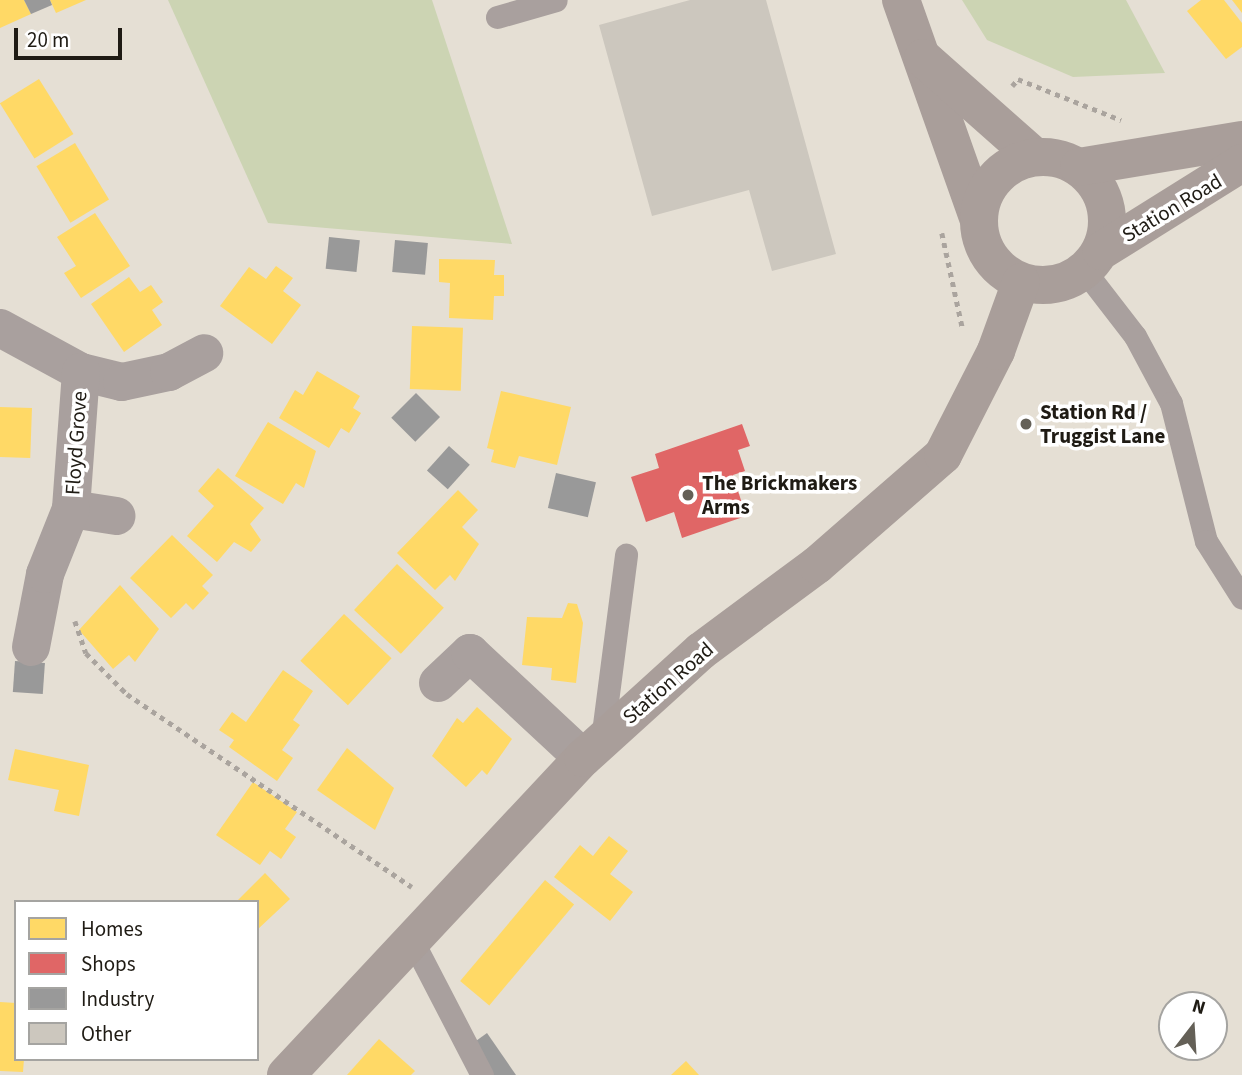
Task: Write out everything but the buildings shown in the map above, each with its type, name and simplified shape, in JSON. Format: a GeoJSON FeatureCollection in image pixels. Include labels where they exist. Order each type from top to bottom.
{"type":"FeatureCollection","features":[{"type":"Feature","properties":{"kind":"street"},"geometry":{"type":"LineString","coordinates":[[901,0],[990,258],[1021,282]]}},
{"type":"Feature","properties":{"kind":"street"},"geometry":{"type":"LineString","coordinates":[[923,58],[1035,157],[991,181],[978,217]]}},
{"type":"Feature","properties":{"kind":"street","name":"Station Road"},"geometry":{"type":"LineString","coordinates":[[1035,157],[1079,167],[1242,140]]}},
{"type":"Feature","properties":{"kind":"street","name":"Station Road"},"geometry":{"type":"LineString","coordinates":[[286,1075],[440,906],[592,749],[701,651],[817,565],[943,455],[996,351],[1021,282],[1058,284],[1242,163]]}},
{"type":"Feature","properties":{"kind":"street","name":"Station Road"},"geometry":{"type":"LineString","coordinates":[[1079,167],[1101,193],[1107,211],[1092,260]]}},
{"type":"Feature","properties":{"kind":"street","name":"Floyd Grove"},"geometry":{"type":"LineString","coordinates":[[0,328],[81,372],[122,382],[169,372],[204,353]]}},
{"type":"Feature","properties":{"kind":"street","name":"Floyd Grove"},"geometry":{"type":"LineString","coordinates":[[81,372],[71,509],[116,516]]}},
{"type":"Feature","properties":{"kind":"street"},"geometry":{"type":"LineString","coordinates":[[31,647],[45,574],[71,509]]}},
{"type":"Feature","properties":{"kind":"street"},"geometry":{"type":"LineString","coordinates":[[438,683],[479,644],[592,749]]}},
{"type":"Feature","properties":{"kind":"lane"},"geometry":{"type":"LineString","coordinates":[[498,17],[556,0]]}},
{"type":"Feature","properties":{"kind":"lane"},"geometry":{"type":"LineString","coordinates":[[1092,260],[1171,403],[1206,541],[1242,598]]}},
{"type":"Feature","properties":{"kind":"lane"},"geometry":{"type":"LineString","coordinates":[[592,749],[626,555]]}},
{"type":"Feature","properties":{"kind":"lane"},"geometry":{"type":"LineString","coordinates":[[411,938],[482,1075]]}},
{"type":"Feature","properties":{"kind":"path"},"geometry":{"type":"LineString","coordinates":[[986,116],[1018,79],[1132,123]]}},
{"type":"Feature","properties":{"kind":"path"},"geometry":{"type":"LineString","coordinates":[[69,607],[86,653],[127,694],[440,906]]}},
{"type":"Feature","properties":{"kind":"green space"},"geometry":{"type":"Polygon","coordinates":[[[168,0],[432,0],[512,244],[268,223],[168,0]]]}},
{"type":"Feature","properties":{"kind":"green space"},"geometry":{"type":"Polygon","coordinates":[[[962,0],[1126,0],[1165,73],[1073,77],[987,40],[962,0]]]}},
{"type":"Feature","properties":{"kind":"place","name":"Station Rd / Truggist Lane"},"geometry":{"type":"Point","coordinates":[1026,424]}},
{"type":"Feature","properties":{"kind":"place","name":"The Brickmakers Arms"},"geometry":{"type":"Point","coordinates":[688,495]}}]}
